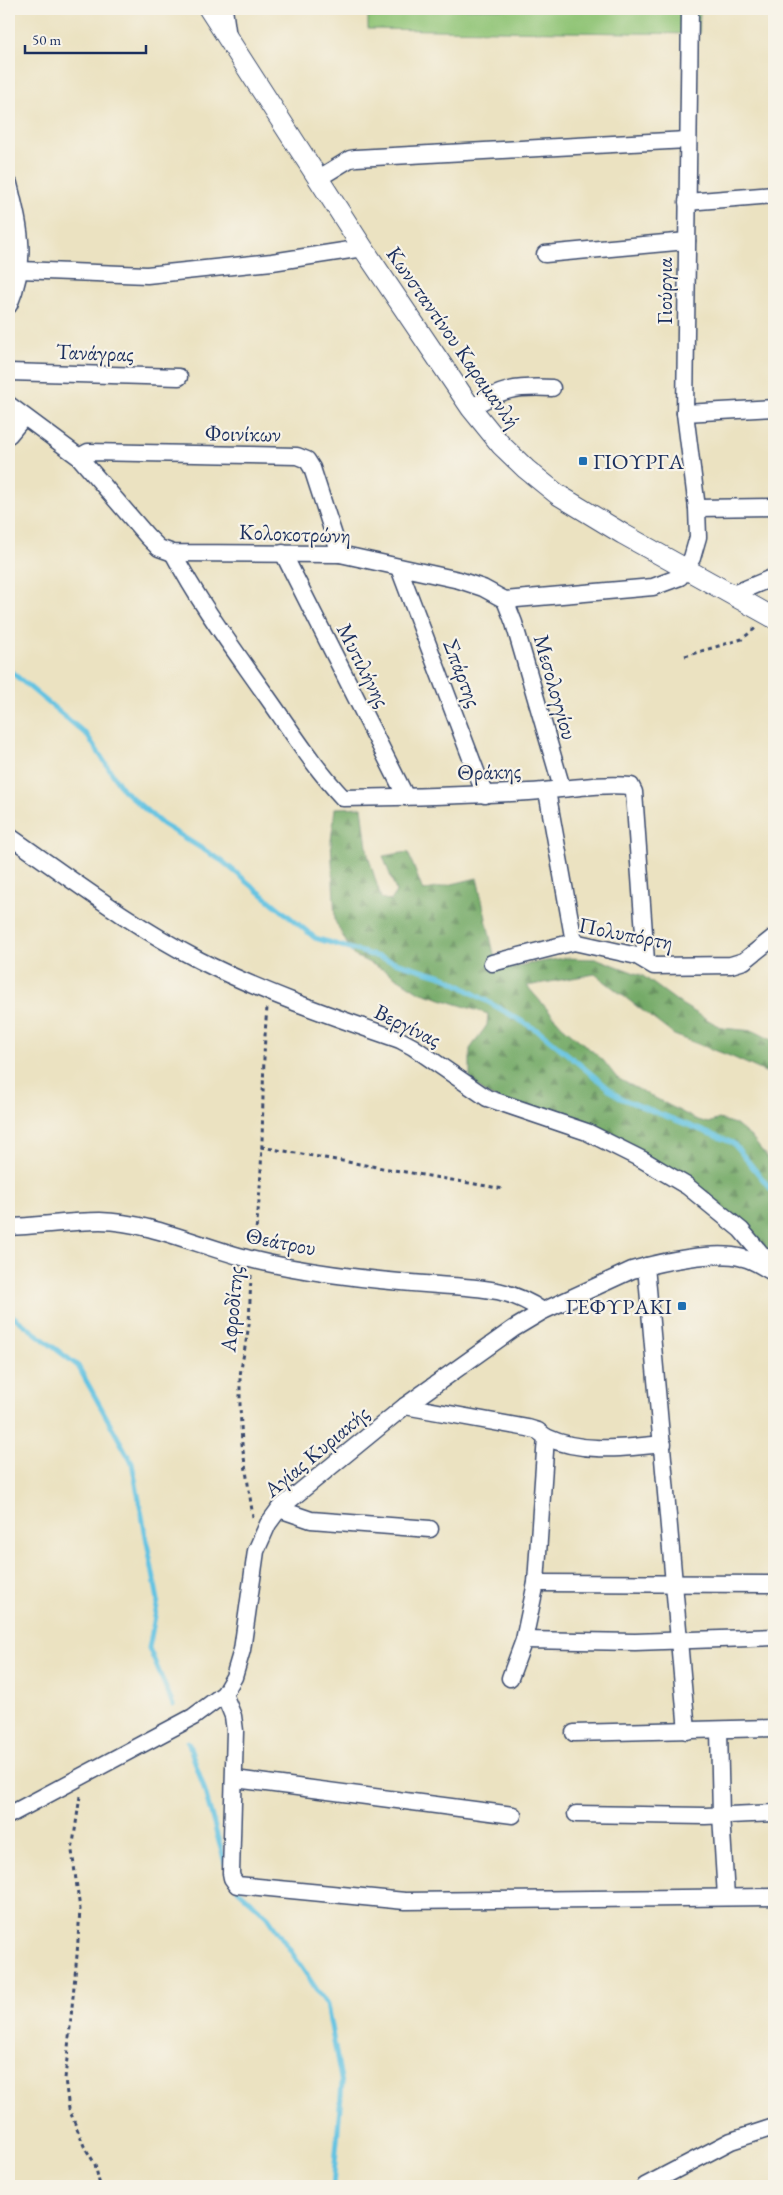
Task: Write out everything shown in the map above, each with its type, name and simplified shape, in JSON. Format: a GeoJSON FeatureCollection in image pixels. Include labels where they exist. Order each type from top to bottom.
{"type":"FeatureCollection","features":[{"type":"Feature","properties":{"kind":"main road","name":"Κωνσταντίνου Καραμανλή"},"geometry":{"type":"LineString","coordinates":[[209,9],[363,248],[472,408],[501,444],[520,463],[557,494],[686,570],[770,615]]}},
{"type":"Feature","properties":{"kind":"street"},"geometry":{"type":"LineString","coordinates":[[224,9],[228,37]]}},
{"type":"Feature","properties":{"kind":"street","name":"Γιούργια"},"geometry":{"type":"LineString","coordinates":[[686,570],[692,558],[698,537],[697,508],[685,413],[690,9]]}},
{"type":"Feature","properties":{"kind":"street"},"geometry":{"type":"LineString","coordinates":[[318,178],[350,159],[356,158],[688,140]]}},
{"type":"Feature","properties":{"kind":"street"},"geometry":{"type":"LineString","coordinates":[[9,184],[22,245],[20,270],[9,305]]}},
{"type":"Feature","properties":{"kind":"street"},"geometry":{"type":"LineString","coordinates":[[687,202],[774,195]]}},
{"type":"Feature","properties":{"kind":"street"},"geometry":{"type":"LineString","coordinates":[[546,254],[687,241]]}},
{"type":"Feature","properties":{"kind":"street"},"geometry":{"type":"LineString","coordinates":[[20,270],[147,274],[272,262],[363,248]]}},
{"type":"Feature","properties":{"kind":"street","name":"Τανάγρας"},"geometry":{"type":"LineString","coordinates":[[9,372],[179,377]]}},
{"type":"Feature","properties":{"kind":"street"},"geometry":{"type":"LineString","coordinates":[[472,408],[494,394],[514,388],[552,388]]}},
{"type":"Feature","properties":{"kind":"street","name":"Κολοκοτρώνη"},"geometry":{"type":"LineString","coordinates":[[9,405],[79,456],[159,548],[173,553],[340,554],[458,580],[484,588],[505,600]]}},
{"type":"Feature","properties":{"kind":"street"},"geometry":{"type":"LineString","coordinates":[[685,413],[774,408]]}},
{"type":"Feature","properties":{"kind":"street"},"geometry":{"type":"LineString","coordinates":[[9,435],[24,417]]}},
{"type":"Feature","properties":{"kind":"street","name":"Φοινίκων"},"geometry":{"type":"LineString","coordinates":[[79,456],[88,452],[297,456],[307,460],[312,468],[340,554]]}},
{"type":"Feature","properties":{"kind":"street"},"geometry":{"type":"LineString","coordinates":[[697,508],[774,507]]}},
{"type":"Feature","properties":{"kind":"street","name":"Θράκης"},"geometry":{"type":"LineString","coordinates":[[173,553],[190,586],[228,644],[319,772],[342,798],[485,795],[555,789],[631,786],[634,792],[646,961]]}},
{"type":"Feature","properties":{"kind":"street","name":"Μυτιλήνης"},"geometry":{"type":"LineString","coordinates":[[283,553],[406,797]]}},
{"type":"Feature","properties":{"kind":"street","name":"Σπάρτης"},"geometry":{"type":"LineString","coordinates":[[399,568],[485,795]]}},
{"type":"Feature","properties":{"kind":"street"},"geometry":{"type":"LineString","coordinates":[[505,600],[653,587],[680,576],[686,570]]}},
{"type":"Feature","properties":{"kind":"street"},"geometry":{"type":"LineString","coordinates":[[731,595],[774,577]]}},
{"type":"Feature","properties":{"kind":"street","name":"Μεσολογγίου"},"geometry":{"type":"LineString","coordinates":[[505,600],[514,624],[555,789],[574,942]]}},
{"type":"Feature","properties":{"kind":"street","name":"Βεργίνας"},"geometry":{"type":"LineString","coordinates":[[9,836],[137,925],[200,960],[269,990],[400,1040],[487,1098],[587,1132],[643,1160],[687,1186],[715,1207],[741,1230],[774,1271]]}},
{"type":"Feature","properties":{"kind":"street","name":"Πολυπόρτη"},"geometry":{"type":"LineString","coordinates":[[492,963],[574,942],[637,956],[654,966],[731,965],[744,961],[774,937]]}},
{"type":"Feature","properties":{"kind":"street","name":"Θεάτρου"},"geometry":{"type":"LineString","coordinates":[[9,1227],[100,1222],[144,1228],[251,1259],[326,1272],[512,1293],[543,1311]]}},
{"type":"Feature","properties":{"kind":"street","name":"Αγίας Κυριακής"},"geometry":{"type":"LineString","coordinates":[[9,1815],[193,1717],[224,1694],[234,1677],[242,1650],[254,1561],[260,1540],[268,1524],[279,1509],[405,1406],[482,1349],[543,1311],[632,1270],[646,1266],[722,1255],[744,1258],[774,1271]]}},
{"type":"Feature","properties":{"kind":"street"},"geometry":{"type":"LineString","coordinates":[[646,1266],[687,1731]]}},
{"type":"Feature","properties":{"kind":"street"},"geometry":{"type":"LineString","coordinates":[[405,1406],[528,1428],[564,1444],[599,1449],[663,1444]]}},
{"type":"Feature","properties":{"kind":"street"},"geometry":{"type":"LineString","coordinates":[[510,1678],[524,1640],[536,1583],[546,1437]]}},
{"type":"Feature","properties":{"kind":"street"},"geometry":{"type":"LineString","coordinates":[[279,1509],[311,1520],[430,1529]]}},
{"type":"Feature","properties":{"kind":"street"},"geometry":{"type":"LineString","coordinates":[[536,1583],[774,1584]]}},
{"type":"Feature","properties":{"kind":"street"},"geometry":{"type":"LineString","coordinates":[[524,1640],[635,1642],[774,1637]]}},
{"type":"Feature","properties":{"kind":"street"},"geometry":{"type":"LineString","coordinates":[[224,1694],[233,1716],[235,1731],[231,1873],[234,1882],[242,1886],[405,1900],[774,1897]]}},
{"type":"Feature","properties":{"kind":"street"},"geometry":{"type":"LineString","coordinates":[[574,1733],[774,1728]]}},
{"type":"Feature","properties":{"kind":"street"},"geometry":{"type":"LineString","coordinates":[[719,1730],[721,1815],[726,1897]]}},
{"type":"Feature","properties":{"kind":"street"},"geometry":{"type":"LineString","coordinates":[[235,1779],[513,1815]]}},
{"type":"Feature","properties":{"kind":"street"},"geometry":{"type":"LineString","coordinates":[[576,1814],[721,1815],[774,1813]]}},
{"type":"Feature","properties":{"kind":"street"},"geometry":{"type":"LineString","coordinates":[[645,2186],[732,2141],[774,2127]]}},
{"type":"Feature","properties":{"kind":"path"},"geometry":{"type":"LineString","coordinates":[[685,656],[742,640],[770,615]]}},
{"type":"Feature","properties":{"kind":"path","name":"Αφροδίτης"},"geometry":{"type":"LineString","coordinates":[[260,1540],[254,1522],[242,1444],[240,1375],[249,1325],[251,1259],[258,1214],[264,1043],[269,990]]}},
{"type":"Feature","properties":{"kind":"path"},"geometry":{"type":"LineString","coordinates":[[261,1147],[504,1189]]}},
{"type":"Feature","properties":{"kind":"path"},"geometry":{"type":"LineString","coordinates":[[83,1774],[72,1851],[80,1909],[71,2032],[65,2079],[69,2109],[84,2146],[95,2164],[100,2186]]}},
{"type":"Feature","properties":{"kind":"green space"},"geometry":{"type":"Polygon","coordinates":[[[368,9],[700,9],[699,34],[368,29],[368,9]]]}},
{"type":"Feature","properties":{"kind":"green space"},"geometry":{"type":"Polygon","coordinates":[[[362,807],[368,855],[381,898],[391,901],[396,891],[383,856],[408,852],[423,891],[477,878],[499,969],[564,958],[598,959],[643,976],[681,1004],[722,1028],[754,1031],[774,1041],[774,1076],[730,1056],[674,1035],[595,974],[527,986],[562,1026],[603,1060],[617,1078],[695,1119],[708,1123],[719,1119],[735,1124],[751,1137],[774,1166],[774,1264],[688,1182],[488,1095],[470,1081],[470,1049],[487,1025],[488,1014],[419,992],[386,971],[353,955],[335,921],[331,841],[335,808],[362,807]]]}},
{"type":"Feature","properties":{"kind":"waterway"},"geometry":{"type":"LineString","coordinates":[[9,670],[87,735],[123,790],[162,824],[222,861],[315,938],[445,977],[542,1033],[620,1098],[733,1143],[774,1193]]}},
{"type":"Feature","properties":{"kind":"waterway"},"geometry":{"type":"LineString","coordinates":[[9,1313],[78,1366],[132,1463],[158,1600],[149,1648],[173,1705]]}},
{"type":"Feature","properties":{"kind":"waterway"},"geometry":{"type":"LineString","coordinates":[[188,1742],[203,1785],[225,1863]]}},
{"type":"Feature","properties":{"kind":"waterway"},"geometry":{"type":"LineString","coordinates":[[238,1890],[268,1917],[327,2005],[342,2084],[333,2186]]}},
{"type":"Feature","properties":{"kind":"place","name":"ΓΙΟΥΡΓΑ"},"geometry":{"type":"Point","coordinates":[583,461]}},
{"type":"Feature","properties":{"kind":"place","name":"ΓΕΦΥΡΑΚΙ"},"geometry":{"type":"Point","coordinates":[682,1306]}}]}
